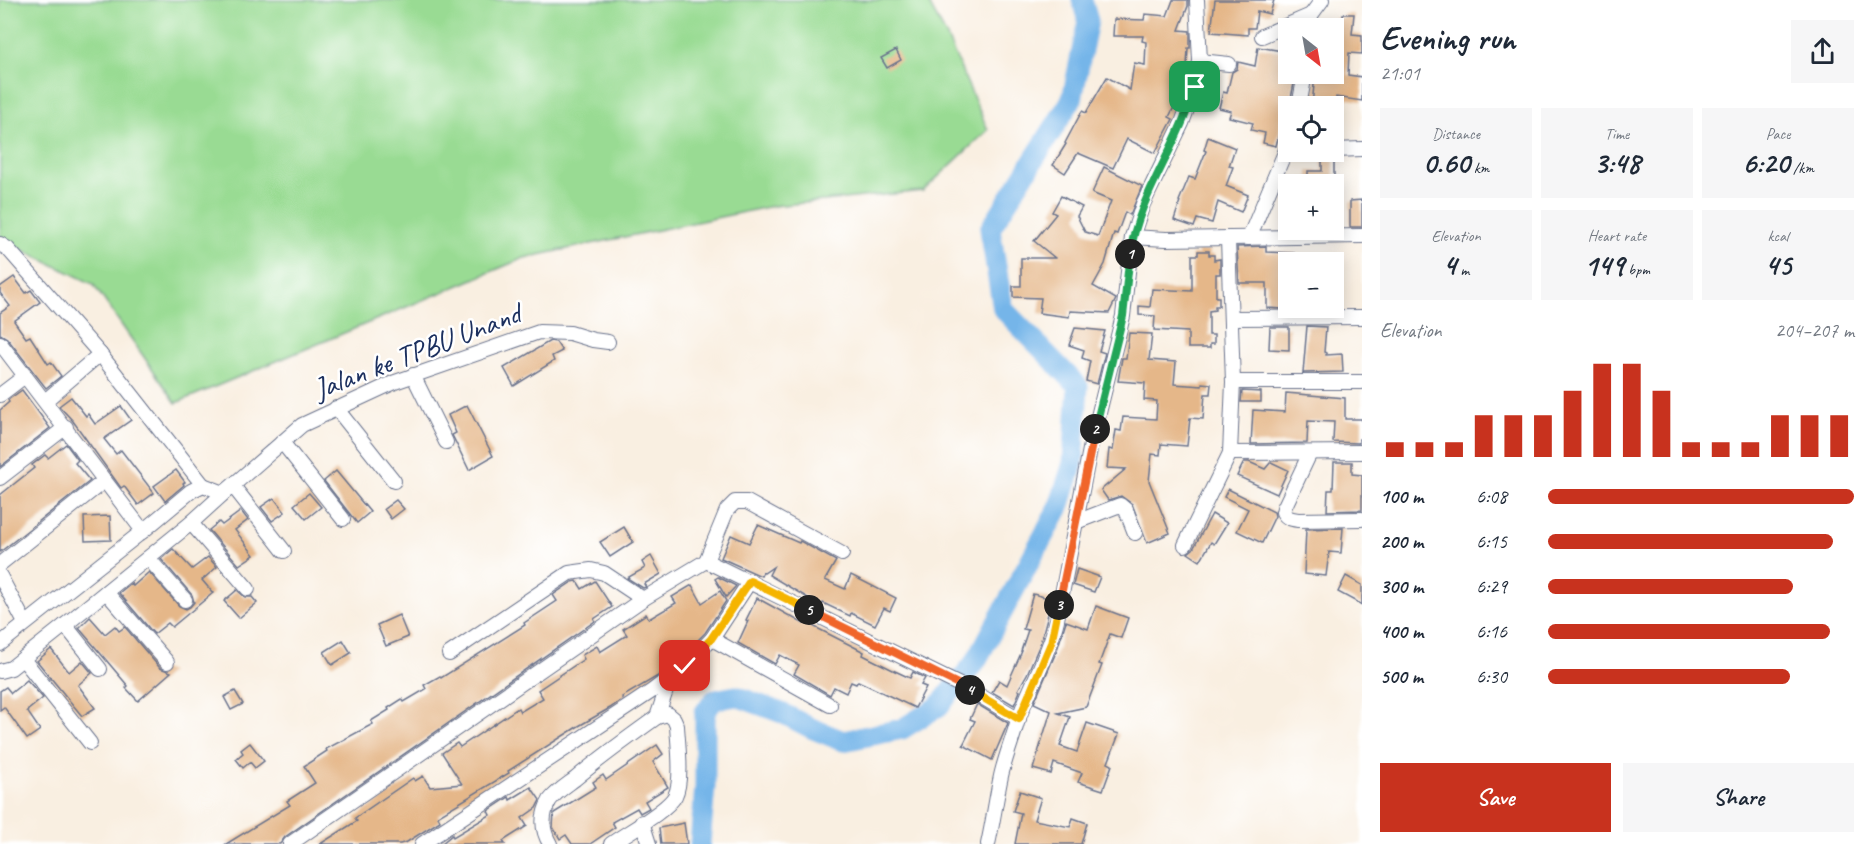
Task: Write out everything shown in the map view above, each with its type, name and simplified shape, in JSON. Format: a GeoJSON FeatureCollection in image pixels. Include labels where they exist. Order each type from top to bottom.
{"type":"FeatureCollection","features":[{"type":"Feature","properties":{"kind":"street"},"geometry":{"type":"LineString","coordinates":[[988,844],[996,813],[1001,777],[1019,719],[1051,643],[1090,450],[1123,316],[1132,237],[1143,204],[1182,123],[1195,87],[1200,61],[1197,0]]}},
{"type":"Feature","properties":{"kind":"street"},"geometry":{"type":"LineString","coordinates":[[1312,18],[1322,0]]}},
{"type":"Feature","properties":{"kind":"street"},"geometry":{"type":"LineString","coordinates":[[1262,36],[1278,31]]}},
{"type":"Feature","properties":{"kind":"street"},"geometry":{"type":"LineString","coordinates":[[1200,61],[1229,64]]}},
{"type":"Feature","properties":{"kind":"street"},"geometry":{"type":"LineString","coordinates":[[1344,150],[1362,149]]}},
{"type":"Feature","properties":{"kind":"street"},"geometry":{"type":"LineString","coordinates":[[1249,238],[1282,162]]}},
{"type":"Feature","properties":{"kind":"street"},"geometry":{"type":"LineString","coordinates":[[1132,237],[1228,239],[1362,236]]}},
{"type":"Feature","properties":{"kind":"street"},"geometry":{"type":"LineString","coordinates":[[1185,545],[1230,453],[1233,382],[1228,239]]}},
{"type":"Feature","properties":{"kind":"street"},"geometry":{"type":"LineString","coordinates":[[0,244],[8,249],[100,354],[203,485]]}},
{"type":"Feature","properties":{"kind":"street"},"geometry":{"type":"LineString","coordinates":[[1231,318],[1362,317]]}},
{"type":"Feature","properties":{"kind":"street","name":"Jalan ke TPBU Unand"},"geometry":{"type":"LineString","coordinates":[[0,670],[10,668],[66,625],[191,523],[302,425],[413,375],[539,332],[570,333],[608,342]]}},
{"type":"Feature","properties":{"kind":"street"},"geometry":{"type":"LineString","coordinates":[[0,343],[143,531]]}},
{"type":"Feature","properties":{"kind":"street"},"geometry":{"type":"LineString","coordinates":[[45,401],[100,354]]}},
{"type":"Feature","properties":{"kind":"street"},"geometry":{"type":"LineString","coordinates":[[413,375],[446,442]]}},
{"type":"Feature","properties":{"kind":"street"},"geometry":{"type":"LineString","coordinates":[[0,395],[25,376]]}},
{"type":"Feature","properties":{"kind":"street"},"geometry":{"type":"LineString","coordinates":[[1233,382],[1362,382]]}},
{"type":"Feature","properties":{"kind":"street"},"geometry":{"type":"LineString","coordinates":[[336,408],[394,481]]}},
{"type":"Feature","properties":{"kind":"street"},"geometry":{"type":"LineString","coordinates":[[0,478],[66,427]]}},
{"type":"Feature","properties":{"kind":"street"},"geometry":{"type":"LineString","coordinates":[[282,442],[343,519]]}},
{"type":"Feature","properties":{"kind":"street"},"geometry":{"type":"LineString","coordinates":[[1230,453],[1362,452]]}},
{"type":"Feature","properties":{"kind":"street"},"geometry":{"type":"LineString","coordinates":[[1310,453],[1284,508],[1285,516],[1290,519],[1362,519]]}},
{"type":"Feature","properties":{"kind":"street"},"geometry":{"type":"LineString","coordinates":[[0,564],[104,481]]}},
{"type":"Feature","properties":{"kind":"street"},"geometry":{"type":"LineString","coordinates":[[0,644],[191,491],[203,485],[229,489],[284,551]]}},
{"type":"Feature","properties":{"kind":"street"},"geometry":{"type":"LineString","coordinates":[[290,844],[643,599],[706,561],[727,510],[735,502],[747,502],[842,554]]}},
{"type":"Feature","properties":{"kind":"street"},"geometry":{"type":"LineString","coordinates":[[1076,522],[1120,505],[1126,510],[1135,533]]}},
{"type":"Feature","properties":{"kind":"street"},"geometry":{"type":"LineString","coordinates":[[191,523],[248,589]]}},
{"type":"Feature","properties":{"kind":"street"},"geometry":{"type":"LineString","coordinates":[[148,558],[185,600]]}},
{"type":"Feature","properties":{"kind":"street"},"geometry":{"type":"LineString","coordinates":[[706,561],[974,692],[1019,719]]}},
{"type":"Feature","properties":{"kind":"street"},"geometry":{"type":"LineString","coordinates":[[449,654],[569,573],[591,570],[604,573],[643,599]]}},
{"type":"Feature","properties":{"kind":"street"},"geometry":{"type":"LineString","coordinates":[[0,576],[25,623]]}},
{"type":"Feature","properties":{"kind":"street"},"geometry":{"type":"LineString","coordinates":[[422,844],[652,691],[685,666],[711,639],[750,581]]}},
{"type":"Feature","properties":{"kind":"street"},"geometry":{"type":"LineString","coordinates":[[106,592],[167,662]]}},
{"type":"Feature","properties":{"kind":"street"},"geometry":{"type":"LineString","coordinates":[[66,625],[100,669]]}},
{"type":"Feature","properties":{"kind":"street"},"geometry":{"type":"LineString","coordinates":[[711,639],[830,705]]}},
{"type":"Feature","properties":{"kind":"street"},"geometry":{"type":"LineString","coordinates":[[23,659],[90,743]]}},
{"type":"Feature","properties":{"kind":"street"},"geometry":{"type":"LineString","coordinates":[[657,717],[671,675]]}},
{"type":"Feature","properties":{"kind":"street"},"geometry":{"type":"LineString","coordinates":[[550,844],[542,823],[551,798],[597,760],[657,717],[668,714],[677,726],[678,784],[675,795],[671,801],[611,844]]}},
{"type":"Feature","properties":{"kind":"street"},"geometry":{"type":"LineString","coordinates":[[642,822],[649,844]]}},
{"type":"Feature","properties":{"kind":"green space"},"geometry":{"type":"Polygon","coordinates":[[[0,0],[927,0],[946,35],[988,130],[923,191],[773,206],[524,258],[176,403],[93,284],[0,239],[0,0]]]}},
{"type":"Feature","properties":{"kind":"building"},"geometry":{"type":"Polygon","coordinates":[[[1173,0],[1188,0],[1179,30],[1190,31],[1186,84],[1169,117],[1173,119],[1155,153],[1127,139],[1113,168],[1078,153],[1065,173],[1053,165],[1082,111],[1086,113],[1107,77],[1130,90],[1134,63],[1145,65],[1146,42],[1142,41],[1143,36],[1113,36],[1114,19],[1144,20],[1145,14],[1167,16],[1173,0]]]}},
{"type":"Feature","properties":{"kind":"building"},"geometry":{"type":"Polygon","coordinates":[[[1215,0],[1274,0],[1270,14],[1257,11],[1255,28],[1248,28],[1248,35],[1211,32],[1215,0]]]}},
{"type":"Feature","properties":{"kind":"building"},"geometry":{"type":"Polygon","coordinates":[[[1343,14],[1354,14],[1352,34],[1362,35],[1362,54],[1349,53],[1348,75],[1362,77],[1362,101],[1344,98],[1344,96],[1313,96],[1314,84],[1344,84],[1343,14]]]}},
{"type":"Feature","properties":{"kind":"building"},"geometry":{"type":"Polygon","coordinates":[[[1258,47],[1278,50],[1278,84],[1294,84],[1291,96],[1278,96],[1276,146],[1263,143],[1265,133],[1251,130],[1253,123],[1229,117],[1231,111],[1219,108],[1223,92],[1227,93],[1232,72],[1237,69],[1238,62],[1255,66],[1258,47]]]}},
{"type":"Feature","properties":{"kind":"building"},"geometry":{"type":"Polygon","coordinates":[[[896,50],[901,60],[887,68],[881,58],[896,50]]]}},
{"type":"Feature","properties":{"kind":"building"},"geometry":{"type":"Polygon","coordinates":[[[1208,137],[1235,148],[1229,166],[1233,167],[1226,186],[1248,195],[1241,212],[1218,202],[1212,223],[1197,219],[1194,227],[1174,220],[1189,177],[1195,179],[1206,151],[1204,150],[1208,137]]]}},
{"type":"Feature","properties":{"kind":"building"},"geometry":{"type":"Polygon","coordinates":[[[1322,162],[1334,162],[1334,174],[1308,174],[1308,171],[1322,171],[1322,162]]]}},
{"type":"Feature","properties":{"kind":"building"},"geometry":{"type":"Polygon","coordinates":[[[1104,167],[1142,186],[1130,215],[1125,212],[1117,234],[1114,233],[1105,264],[1093,286],[1116,299],[1109,313],[1070,311],[1069,317],[1039,313],[1041,298],[1013,297],[1013,286],[1021,286],[1021,258],[1055,258],[1034,241],[1056,214],[1052,212],[1061,196],[1082,207],[1077,216],[1085,232],[1098,236],[1111,201],[1092,193],[1104,167]]]}},
{"type":"Feature","properties":{"kind":"building"},"geometry":{"type":"Polygon","coordinates":[[[1362,200],[1362,227],[1350,227],[1350,201],[1362,200]]]}},
{"type":"Feature","properties":{"kind":"building"},"geometry":{"type":"Polygon","coordinates":[[[1266,246],[1266,252],[1278,252],[1278,309],[1267,308],[1267,283],[1239,283],[1237,247],[1266,246]]]}},
{"type":"Feature","properties":{"kind":"building"},"geometry":{"type":"Polygon","coordinates":[[[1198,251],[1209,251],[1209,255],[1214,255],[1214,260],[1220,259],[1220,274],[1216,274],[1216,297],[1219,297],[1219,306],[1209,311],[1209,335],[1214,335],[1214,344],[1210,344],[1210,348],[1188,348],[1188,332],[1154,330],[1155,316],[1139,315],[1139,306],[1150,307],[1152,289],[1192,291],[1192,255],[1198,255],[1198,251]]]}},
{"type":"Feature","properties":{"kind":"building"},"geometry":{"type":"Polygon","coordinates":[[[14,277],[26,293],[31,290],[40,302],[14,321],[26,338],[30,336],[48,364],[51,362],[61,376],[46,388],[7,338],[0,334],[0,313],[10,306],[0,293],[0,287],[14,277]]]}},
{"type":"Feature","properties":{"kind":"building"},"geometry":{"type":"Polygon","coordinates":[[[1307,326],[1326,327],[1324,352],[1326,355],[1342,354],[1343,372],[1303,373],[1307,326]]]}},
{"type":"Feature","properties":{"kind":"building"},"geometry":{"type":"Polygon","coordinates":[[[1270,327],[1289,327],[1289,350],[1269,349],[1270,327]]]}},
{"type":"Feature","properties":{"kind":"building"},"geometry":{"type":"Polygon","coordinates":[[[1075,328],[1105,331],[1099,351],[1105,353],[1097,384],[1086,381],[1090,361],[1082,358],[1084,350],[1069,345],[1075,328]]]}},
{"type":"Feature","properties":{"kind":"building"},"geometry":{"type":"Polygon","coordinates":[[[1129,333],[1152,334],[1149,360],[1176,362],[1174,384],[1202,386],[1202,383],[1211,384],[1210,394],[1205,394],[1203,419],[1190,418],[1187,446],[1161,444],[1160,455],[1152,454],[1149,481],[1170,533],[1147,543],[1132,504],[1121,496],[1108,500],[1101,490],[1126,469],[1107,468],[1109,449],[1113,450],[1116,430],[1121,431],[1123,417],[1156,419],[1157,401],[1144,400],[1145,383],[1118,381],[1122,358],[1126,358],[1129,333]]]}},
{"type":"Feature","properties":{"kind":"building"},"geometry":{"type":"Polygon","coordinates":[[[550,341],[556,342],[562,351],[552,356],[554,361],[514,386],[504,368],[550,341]]]}},
{"type":"Feature","properties":{"kind":"building"},"geometry":{"type":"Polygon","coordinates":[[[22,390],[50,428],[0,467],[0,410],[9,402],[8,400],[22,390]]]}},
{"type":"Feature","properties":{"kind":"building"},"geometry":{"type":"Polygon","coordinates":[[[1242,391],[1261,392],[1261,402],[1241,402],[1242,391]]]}},
{"type":"Feature","properties":{"kind":"building"},"geometry":{"type":"Polygon","coordinates":[[[1286,393],[1345,398],[1345,419],[1362,419],[1362,439],[1359,439],[1359,443],[1333,442],[1334,422],[1308,421],[1307,443],[1251,444],[1253,410],[1285,412],[1286,393]]]}},
{"type":"Feature","properties":{"kind":"building"},"geometry":{"type":"Polygon","coordinates":[[[71,397],[95,424],[121,406],[131,420],[104,439],[116,454],[121,450],[154,493],[138,505],[124,486],[121,488],[73,421],[59,406],[71,397]]]}},
{"type":"Feature","properties":{"kind":"building"},"geometry":{"type":"Polygon","coordinates":[[[467,405],[493,456],[469,470],[452,435],[456,433],[448,415],[467,405]]]}},
{"type":"Feature","properties":{"kind":"building"},"geometry":{"type":"Polygon","coordinates":[[[66,444],[78,460],[75,463],[90,481],[0,552],[0,495],[34,468],[32,465],[45,455],[48,458],[66,444]]]}},
{"type":"Feature","properties":{"kind":"building"},"geometry":{"type":"Polygon","coordinates":[[[1244,462],[1265,469],[1271,462],[1288,470],[1277,494],[1237,476],[1244,462]]]}},
{"type":"Feature","properties":{"kind":"building"},"geometry":{"type":"Polygon","coordinates":[[[1334,462],[1352,462],[1352,474],[1362,475],[1362,510],[1327,511],[1328,490],[1333,490],[1334,462]]]}},
{"type":"Feature","properties":{"kind":"building"},"geometry":{"type":"Polygon","coordinates":[[[176,470],[185,482],[184,485],[165,501],[154,486],[176,470]]]}},
{"type":"Feature","properties":{"kind":"building"},"geometry":{"type":"Polygon","coordinates":[[[336,471],[370,512],[357,523],[324,481],[336,471]]]}},
{"type":"Feature","properties":{"kind":"building"},"geometry":{"type":"Polygon","coordinates":[[[1228,489],[1274,512],[1275,516],[1262,543],[1237,531],[1248,509],[1224,497],[1228,489]]]}},
{"type":"Feature","properties":{"kind":"building"},"geometry":{"type":"Polygon","coordinates":[[[309,493],[321,507],[306,519],[294,505],[309,493]]]}},
{"type":"Feature","properties":{"kind":"building"},"geometry":{"type":"Polygon","coordinates":[[[274,498],[285,512],[272,521],[261,507],[274,498]]]}},
{"type":"Feature","properties":{"kind":"building"},"geometry":{"type":"Polygon","coordinates":[[[396,500],[404,509],[391,519],[384,509],[396,500]]]}},
{"type":"Feature","properties":{"kind":"building"},"geometry":{"type":"Polygon","coordinates":[[[241,511],[248,520],[235,530],[254,555],[239,565],[209,530],[219,522],[222,525],[241,511]]]}},
{"type":"Feature","properties":{"kind":"building"},"geometry":{"type":"Polygon","coordinates":[[[1212,514],[1227,523],[1214,544],[1211,542],[1200,561],[1188,553],[1193,549],[1212,514]]]}},
{"type":"Feature","properties":{"kind":"building"},"geometry":{"type":"Polygon","coordinates":[[[110,516],[111,540],[85,541],[84,517],[110,516]]]}},
{"type":"Feature","properties":{"kind":"building"},"geometry":{"type":"Polygon","coordinates":[[[758,525],[799,543],[800,541],[836,561],[825,580],[845,589],[851,575],[896,598],[890,611],[884,608],[875,625],[851,613],[850,616],[823,603],[822,605],[813,601],[769,575],[773,567],[763,572],[761,576],[721,558],[731,535],[749,543],[758,525]]]}},
{"type":"Feature","properties":{"kind":"building"},"geometry":{"type":"Polygon","coordinates":[[[624,527],[633,542],[610,557],[600,542],[624,527]]]}},
{"type":"Feature","properties":{"kind":"building"},"geometry":{"type":"Polygon","coordinates":[[[1343,528],[1341,553],[1329,552],[1326,576],[1304,574],[1306,529],[1343,528]]]}},
{"type":"Feature","properties":{"kind":"building"},"geometry":{"type":"Polygon","coordinates":[[[173,549],[192,569],[208,557],[217,567],[202,580],[213,593],[172,627],[168,623],[154,634],[119,593],[131,583],[133,586],[149,572],[179,606],[186,609],[190,607],[194,602],[192,595],[161,559],[173,549]]]}},
{"type":"Feature","properties":{"kind":"building"},"geometry":{"type":"Polygon","coordinates":[[[651,556],[661,574],[644,584],[646,587],[643,588],[627,578],[645,568],[642,562],[651,556]]]}},
{"type":"Feature","properties":{"kind":"building"},"geometry":{"type":"Polygon","coordinates":[[[1077,569],[1100,577],[1094,592],[1073,585],[1077,569]]]}},
{"type":"Feature","properties":{"kind":"building"},"geometry":{"type":"Polygon","coordinates":[[[1346,576],[1362,585],[1362,605],[1338,592],[1346,576]]]}},
{"type":"Feature","properties":{"kind":"building"},"geometry":{"type":"Polygon","coordinates":[[[718,577],[736,586],[726,597],[715,579],[718,577]]]}},
{"type":"Feature","properties":{"kind":"building"},"geometry":{"type":"Polygon","coordinates":[[[577,581],[582,589],[595,581],[612,607],[285,837],[280,844],[226,844],[290,805],[287,801],[315,783],[304,766],[327,751],[326,749],[373,724],[371,721],[389,710],[388,708],[426,689],[424,685],[440,676],[441,678],[525,625],[524,623],[557,601],[553,595],[577,581]]]}},
{"type":"Feature","properties":{"kind":"building"},"geometry":{"type":"Polygon","coordinates":[[[692,585],[702,603],[720,591],[726,601],[705,633],[691,647],[670,658],[674,663],[658,676],[508,771],[509,773],[439,815],[440,821],[407,842],[400,844],[320,844],[357,821],[355,818],[413,778],[415,781],[423,776],[430,787],[462,784],[442,753],[457,743],[460,747],[518,708],[520,712],[543,698],[538,690],[584,659],[582,655],[597,646],[600,652],[627,635],[623,629],[646,614],[649,619],[676,603],[672,597],[692,585]]]}},
{"type":"Feature","properties":{"kind":"building"},"geometry":{"type":"Polygon","coordinates":[[[237,590],[245,597],[252,597],[257,603],[239,618],[224,601],[237,590]]]}},
{"type":"Feature","properties":{"kind":"building"},"geometry":{"type":"Polygon","coordinates":[[[1033,594],[1052,599],[1040,644],[1018,690],[1020,691],[1014,705],[992,692],[999,680],[1007,685],[1022,651],[1028,630],[1023,629],[1033,594]]]}},
{"type":"Feature","properties":{"kind":"building"},"geometry":{"type":"Polygon","coordinates":[[[757,598],[804,624],[805,622],[864,652],[863,655],[895,671],[910,678],[913,672],[925,678],[921,685],[926,687],[915,708],[858,681],[856,684],[851,682],[846,693],[834,687],[830,695],[794,674],[799,665],[780,655],[775,664],[738,643],[757,598]]]}},
{"type":"Feature","properties":{"kind":"building"},"geometry":{"type":"Polygon","coordinates":[[[1096,606],[1128,618],[1121,638],[1110,634],[1099,664],[1102,665],[1086,707],[1058,713],[1070,717],[1060,746],[1077,752],[1087,723],[1119,734],[1108,763],[1112,765],[1103,790],[1078,782],[1082,773],[1054,763],[1051,774],[1033,769],[1051,711],[1034,703],[1057,650],[1066,621],[1088,629],[1096,606]]]}},
{"type":"Feature","properties":{"kind":"building"},"geometry":{"type":"Polygon","coordinates":[[[399,615],[408,637],[386,646],[377,625],[399,615]]]}},
{"type":"Feature","properties":{"kind":"building"},"geometry":{"type":"Polygon","coordinates":[[[90,617],[105,634],[115,626],[119,631],[125,627],[160,668],[171,672],[138,701],[79,628],[90,617]]]}},
{"type":"Feature","properties":{"kind":"building"},"geometry":{"type":"Polygon","coordinates":[[[343,640],[351,653],[332,665],[324,652],[343,640]]]}},
{"type":"Feature","properties":{"kind":"building"},"geometry":{"type":"Polygon","coordinates":[[[51,649],[69,672],[82,661],[92,673],[78,685],[95,708],[82,716],[37,661],[51,649]]]}},
{"type":"Feature","properties":{"kind":"building"},"geometry":{"type":"Polygon","coordinates":[[[27,680],[43,698],[27,711],[40,730],[27,739],[4,707],[0,710],[0,691],[6,687],[11,693],[27,680]]]}},
{"type":"Feature","properties":{"kind":"building"},"geometry":{"type":"Polygon","coordinates":[[[235,691],[243,704],[231,710],[224,697],[235,691]]]}},
{"type":"Feature","properties":{"kind":"building"},"geometry":{"type":"Polygon","coordinates":[[[977,704],[1008,723],[992,760],[963,745],[975,721],[970,719],[977,704]]]}},
{"type":"Feature","properties":{"kind":"building"},"geometry":{"type":"Polygon","coordinates":[[[250,743],[264,761],[255,768],[250,762],[243,768],[236,759],[243,753],[241,750],[250,743]]]}},
{"type":"Feature","properties":{"kind":"building"},"geometry":{"type":"Polygon","coordinates":[[[657,745],[663,754],[653,762],[668,787],[645,801],[649,808],[640,813],[637,808],[612,822],[615,827],[590,844],[572,844],[566,835],[560,839],[553,827],[554,813],[596,787],[593,782],[603,775],[606,780],[657,745]]]}},
{"type":"Feature","properties":{"kind":"building"},"geometry":{"type":"Polygon","coordinates":[[[531,787],[540,800],[536,808],[522,818],[527,826],[503,841],[505,844],[441,844],[452,835],[453,837],[490,815],[488,811],[509,797],[510,800],[531,787]]]}},
{"type":"Feature","properties":{"kind":"building"},"geometry":{"type":"Polygon","coordinates":[[[1020,791],[1041,798],[1034,820],[1070,827],[1073,818],[1087,823],[1081,844],[1015,844],[1021,813],[1013,811],[1020,791]]]}},
{"type":"Feature","properties":{"kind":"building"},"geometry":{"type":"Polygon","coordinates":[[[684,823],[687,844],[661,844],[659,828],[684,823]]]}},
{"type":"Feature","properties":{"kind":"waterway"},"geometry":{"type":"LineString","coordinates":[[700,844],[705,787],[705,712],[714,700],[736,696],[782,713],[843,741],[902,729],[939,706],[976,661],[1059,507],[1073,463],[1078,386],[1003,309],[990,229],[1072,99],[1088,21],[1082,0]]}},
{"type":"Feature","properties":{"kind":"route"},"geometry":{"type":"LineString","coordinates":[[685,666],[711,639],[750,581],[974,692],[1019,719],[1051,643],[1057,620],[1090,450],[1123,316],[1132,237],[1143,204],[1182,123],[1195,87]]}}]}
